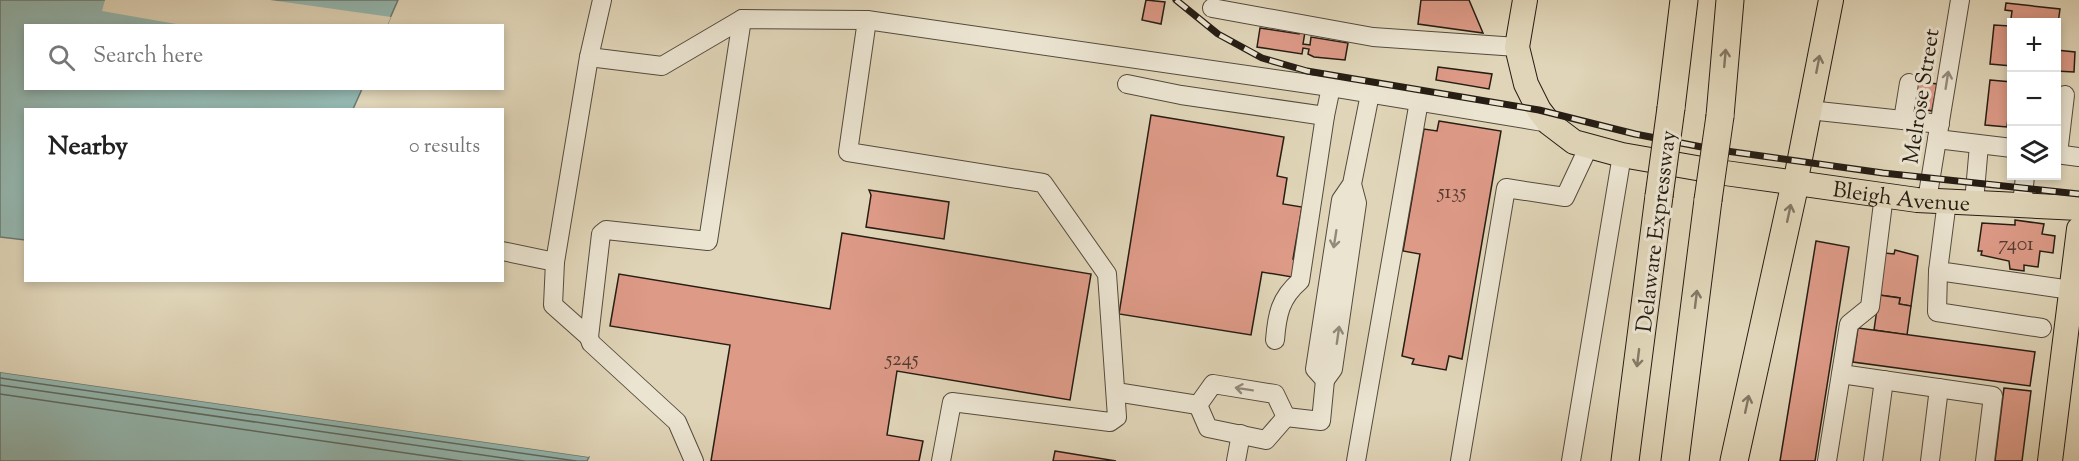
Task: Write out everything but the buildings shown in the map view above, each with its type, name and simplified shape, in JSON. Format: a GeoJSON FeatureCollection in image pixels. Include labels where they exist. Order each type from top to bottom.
{"type":"FeatureCollection","features":[{"type":"Feature","properties":{"kind":"highway"},"geometry":{"type":"LineString","coordinates":[[1671,108],[1676,0]]}},
{"type":"Feature","properties":{"kind":"highway","name":"Delaware Expressway"},"geometry":{"type":"LineString","coordinates":[[1625,461],[1684,0]]}},
{"type":"Feature","properties":{"kind":"highway"},"geometry":{"type":"LineString","coordinates":[[1675,461],[1720,116],[1730,0]]}},
{"type":"Feature","properties":{"kind":"highway"},"geometry":{"type":"LineString","coordinates":[[1734,461],[1795,184]]}},
{"type":"Feature","properties":{"kind":"main road"},"geometry":{"type":"LineString","coordinates":[[1525,0],[1517,47],[1526,84],[1549,123],[1570,141],[1622,155]]}},
{"type":"Feature","properties":{"kind":"main road"},"geometry":{"type":"LineString","coordinates":[[1795,184],[1831,0]]}},
{"type":"Feature","properties":{"kind":"main road","name":"Bleigh Avenue"},"geometry":{"type":"LineString","coordinates":[[1622,155],[1795,184],[1884,195],[1937,201],[2079,208]]}},
{"type":"Feature","properties":{"kind":"main road"},"geometry":{"type":"LineString","coordinates":[[2054,460],[2079,229]]}},
{"type":"Feature","properties":{"kind":"street"},"geometry":{"type":"LineString","coordinates":[[589,337],[553,305],[555,262],[589,57],[602,0]]}},
{"type":"Feature","properties":{"kind":"street","name":"Melrose Street"},"geometry":{"type":"LineString","coordinates":[[1960,0],[1939,132],[1937,312],[2042,328]]}},
{"type":"Feature","properties":{"kind":"street"},"geometry":{"type":"LineString","coordinates":[[1212,8],[1373,37],[1517,47]]}},
{"type":"Feature","properties":{"kind":"street"},"geometry":{"type":"LineString","coordinates":[[589,57],[662,66],[742,19],[867,20],[1330,87],[1549,123]]}},
{"type":"Feature","properties":{"kind":"street"},"geometry":{"type":"LineString","coordinates":[[694,461],[677,422],[591,343],[589,337],[601,234],[606,230],[708,241],[742,19]]}},
{"type":"Feature","properties":{"kind":"street"},"geometry":{"type":"LineString","coordinates":[[867,20],[848,152],[1043,183],[1107,274],[1117,417],[1110,422],[952,402],[941,461]]}},
{"type":"Feature","properties":{"kind":"street"},"geometry":{"type":"LineString","coordinates":[[1903,120],[1909,83]]}},
{"type":"Feature","properties":{"kind":"street"},"geometry":{"type":"LineString","coordinates":[[1127,84],[1181,95],[1325,116]]}},
{"type":"Feature","properties":{"kind":"street"},"geometry":{"type":"LineString","coordinates":[[1275,340],[1278,311],[1287,292],[1300,281],[1330,87]]}},
{"type":"Feature","properties":{"kind":"street"},"geometry":{"type":"LineString","coordinates":[[1286,417],[1321,421],[1325,380],[1315,369],[1341,200],[1352,184],[1370,94]]}},
{"type":"Feature","properties":{"kind":"street"},"geometry":{"type":"LineString","coordinates":[[2061,130],[2067,95]]}},
{"type":"Feature","properties":{"kind":"street"},"geometry":{"type":"LineString","coordinates":[[1356,461],[1413,100]]}},
{"type":"Feature","properties":{"kind":"street"},"geometry":{"type":"LineString","coordinates":[[1809,110],[1903,120],[1979,145],[2007,148]]}},
{"type":"Feature","properties":{"kind":"street"},"geometry":{"type":"LineString","coordinates":[[1974,202],[1979,145]]}},
{"type":"Feature","properties":{"kind":"street"},"geometry":{"type":"LineString","coordinates":[[1460,461],[1506,188],[1565,197],[1589,146]]}},
{"type":"Feature","properties":{"kind":"street"},"geometry":{"type":"LineString","coordinates":[[1571,461],[1622,155]]}},
{"type":"Feature","properties":{"kind":"street"},"geometry":{"type":"LineString","coordinates":[[2061,155],[2079,157]]}},
{"type":"Feature","properties":{"kind":"street"},"geometry":{"type":"LineString","coordinates":[[2022,205],[2025,180]]}},
{"type":"Feature","properties":{"kind":"street"},"geometry":{"type":"LineString","coordinates":[[1827,461],[1849,324],[1870,308],[1884,195]]}},
{"type":"Feature","properties":{"kind":"street"},"geometry":{"type":"LineString","coordinates":[[504,251],[555,262]]}},
{"type":"Feature","properties":{"kind":"street"},"geometry":{"type":"LineString","coordinates":[[1938,271],[2073,297]]}},
{"type":"Feature","properties":{"kind":"street"},"geometry":{"type":"LineString","coordinates":[[1841,374],[1993,396],[1985,461]]}},
{"type":"Feature","properties":{"kind":"street"},"geometry":{"type":"LineString","coordinates":[[1873,461],[1884,380]]}},
{"type":"Feature","properties":{"kind":"street"},"geometry":{"type":"LineString","coordinates":[[1198,405],[1213,384],[1275,394],[1286,417]]}},
{"type":"Feature","properties":{"kind":"street"},"geometry":{"type":"LineString","coordinates":[[1930,461],[1939,388]]}},
{"type":"Feature","properties":{"kind":"street"},"geometry":{"type":"LineString","coordinates":[[1116,392],[1198,405]]}},
{"type":"Feature","properties":{"kind":"street"},"geometry":{"type":"LineString","coordinates":[[1198,405],[1208,428],[1266,440],[1286,417]]}},
{"type":"Feature","properties":{"kind":"street"},"geometry":{"type":"LineString","coordinates":[[1236,461],[1241,434]]}},
{"type":"Feature","properties":{"kind":"water"},"geometry":{"type":"Polygon","coordinates":[[[0,0],[398,0],[387,24],[24,24],[24,90],[362,90],[353,108],[24,108],[24,240],[0,237],[0,0]]]}},
{"type":"Feature","properties":{"kind":"water"},"geometry":{"type":"Polygon","coordinates":[[[0,372],[589,457],[587,461],[0,461],[0,372]]]}},
{"type":"Feature","properties":{"kind":"pier"},"geometry":{"type":"Polygon","coordinates":[[[105,0],[270,0],[391,17],[388,24],[176,24],[102,11],[105,0]]]}},
{"type":"Feature","properties":{"kind":"pier"},"geometry":{"type":"Polygon","coordinates":[[[0,369],[587,453],[589,457],[0,372],[0,369]]]}},
{"type":"Feature","properties":{"kind":"railway"},"geometry":{"type":"LineString","coordinates":[[1176,0],[1218,34],[1262,58],[1307,71],[1539,110],[1635,134],[1712,149],[1883,173],[2079,194]]}}]}
